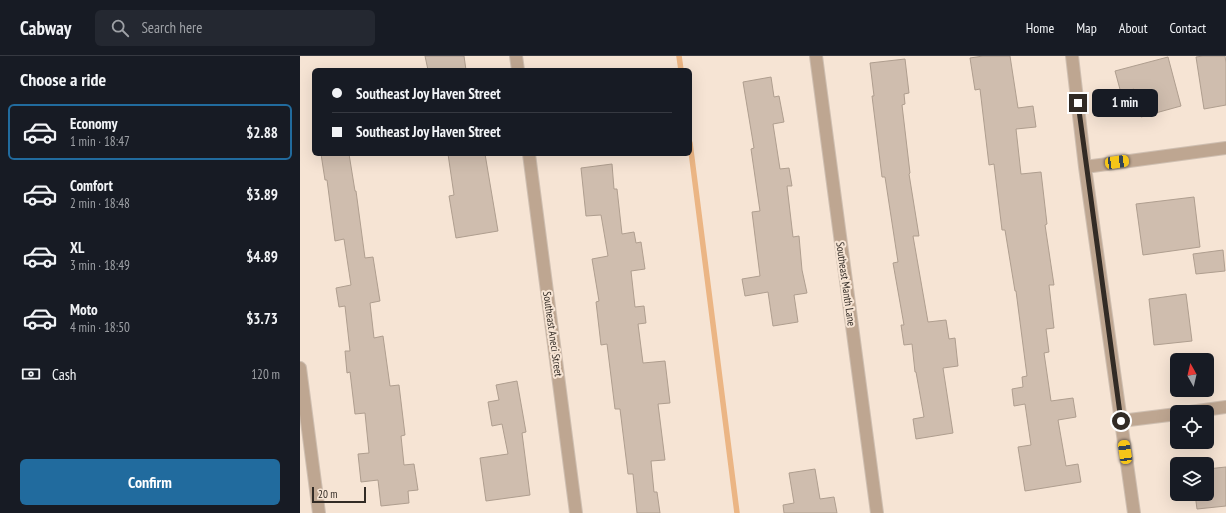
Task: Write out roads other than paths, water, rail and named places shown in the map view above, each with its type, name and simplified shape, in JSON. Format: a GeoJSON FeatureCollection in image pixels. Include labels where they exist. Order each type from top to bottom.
{"type":"FeatureCollection","features":[{"type":"Feature","properties":{"kind":"street"},"geometry":{"type":"LineString","coordinates":[[516,56],[518,68]]}},
{"type":"Feature","properties":{"kind":"street","name":"Southeast Manth Lane"},"geometry":{"type":"LineString","coordinates":[[816,56],[877,513]]}},
{"type":"Feature","properties":{"kind":"street"},"geometry":{"type":"LineString","coordinates":[[1072,56],[1085,167],[1134,513]]}},
{"type":"Feature","properties":{"kind":"street"},"geometry":{"type":"LineString","coordinates":[[1085,167],[1226,148]]}},
{"type":"Feature","properties":{"kind":"street","name":"Southeast Aneci Street"},"geometry":{"type":"LineString","coordinates":[[529,156],[576,513]]}},
{"type":"Feature","properties":{"kind":"street"},"geometry":{"type":"LineString","coordinates":[[300,368],[319,513]]}},
{"type":"Feature","properties":{"kind":"street"},"geometry":{"type":"LineString","coordinates":[[1214,409],[1226,407]]}},
{"type":"Feature","properties":{"kind":"street"},"geometry":{"type":"LineString","coordinates":[[1121,421],[1170,415]]}},
{"type":"Feature","properties":{"kind":"waterway"},"geometry":{"type":"LineString","coordinates":[[679,56],[681,68]]}},
{"type":"Feature","properties":{"kind":"waterway"},"geometry":{"type":"LineString","coordinates":[[692,156],[737,513]]}}]}
